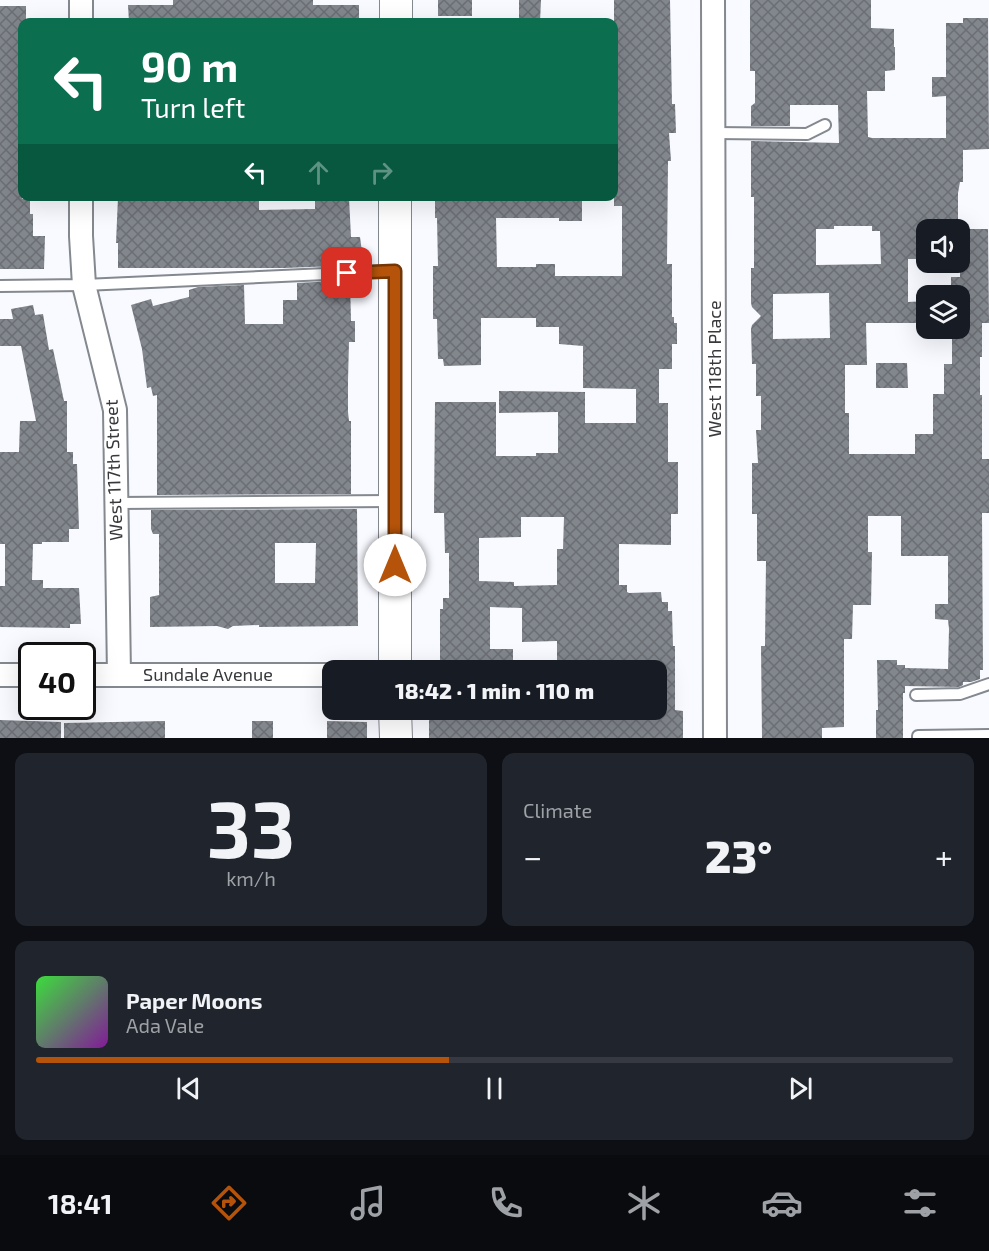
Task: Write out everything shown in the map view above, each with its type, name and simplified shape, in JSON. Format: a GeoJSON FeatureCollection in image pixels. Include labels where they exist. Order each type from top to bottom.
{"type":"FeatureCollection","features":[{"type":"Feature","properties":{"kind":"street"},"geometry":{"type":"LineString","coordinates":[[81,0],[81,18]]}},
{"type":"Feature","properties":{"kind":"street"},"geometry":{"type":"LineString","coordinates":[[396,0],[396,18]]}},
{"type":"Feature","properties":{"kind":"street","name":"West 118th Place"},"geometry":{"type":"LineString","coordinates":[[713,0],[715,738]]}},
{"type":"Feature","properties":{"kind":"street","name":"West 117th Street"},"geometry":{"type":"LineString","coordinates":[[81,201],[84,285],[115,410],[119,675]]}},
{"type":"Feature","properties":{"kind":"street"},"geometry":{"type":"LineString","coordinates":[[395,201],[395,660]]}},
{"type":"Feature","properties":{"kind":"street"},"geometry":{"type":"LineString","coordinates":[[0,675],[18,675]]}},
{"type":"Feature","properties":{"kind":"street","name":"Sundale Avenue"},"geometry":{"type":"LineString","coordinates":[[96,675],[322,675]]}},
{"type":"Feature","properties":{"kind":"street"},"geometry":{"type":"LineString","coordinates":[[395,720],[396,738]]}},
{"type":"Feature","properties":{"kind":"lane"},"geometry":{"type":"LineString","coordinates":[[714,133],[807,134],[825,125]]}},
{"type":"Feature","properties":{"kind":"lane"},"geometry":{"type":"LineString","coordinates":[[0,286],[84,285],[395,271]]}},
{"type":"Feature","properties":{"kind":"lane"},"geometry":{"type":"LineString","coordinates":[[117,502],[395,501]]}},
{"type":"Feature","properties":{"kind":"lane"},"geometry":{"type":"LineString","coordinates":[[916,695],[960,694],[989,684]]}},
{"type":"Feature","properties":{"kind":"lane"},"geometry":{"type":"LineString","coordinates":[[918,738],[918,736],[989,735]]}},
{"type":"Feature","properties":{"kind":"building"},"geometry":{"type":"Polygon","coordinates":[[[173,0],[313,0],[313,5],[359,5],[359,18],[129,18],[128,5],[173,5],[173,0]]]}},
{"type":"Feature","properties":{"kind":"building"},"geometry":{"type":"Polygon","coordinates":[[[438,0],[472,0],[472,16],[438,16],[438,0]]]}},
{"type":"Feature","properties":{"kind":"building"},"geometry":{"type":"Polygon","coordinates":[[[519,0],[541,0],[540,18],[519,18],[519,0]]]}},
{"type":"Feature","properties":{"kind":"building"},"geometry":{"type":"Polygon","coordinates":[[[614,0],[670,0],[672,104],[675,104],[676,133],[669,133],[671,161],[668,161],[667,264],[672,264],[672,317],[674,317],[674,323],[677,323],[677,344],[672,344],[672,369],[659,369],[659,403],[668,403],[668,462],[678,462],[678,514],[671,514],[671,545],[619,544],[619,585],[627,585],[629,593],[661,592],[662,602],[668,602],[668,611],[672,611],[673,646],[675,646],[675,710],[683,711],[683,738],[429,738],[429,720],[667,720],[667,660],[557,660],[557,641],[522,642],[522,608],[490,607],[490,649],[513,649],[513,660],[440,660],[440,609],[443,609],[443,598],[449,598],[449,553],[445,553],[444,513],[434,513],[435,402],[496,402],[496,456],[536,456],[536,453],[558,453],[558,412],[499,413],[499,391],[585,392],[585,423],[636,423],[636,389],[583,388],[583,346],[559,344],[559,327],[536,327],[536,318],[481,318],[481,365],[444,366],[443,359],[438,359],[437,319],[433,319],[433,266],[438,266],[435,201],[582,201],[582,221],[559,221],[559,218],[496,218],[497,267],[536,267],[536,264],[555,264],[555,276],[622,276],[622,206],[614,206],[614,201],[618,201],[618,18],[614,18],[614,0]],[[521,517],[521,537],[479,538],[479,581],[514,582],[514,586],[557,585],[557,549],[563,549],[564,517],[521,517]]]}},
{"type":"Feature","properties":{"kind":"building"},"geometry":{"type":"Polygon","coordinates":[[[750,0],[871,0],[871,28],[894,29],[895,70],[885,71],[885,91],[867,91],[868,137],[946,138],[946,96],[932,97],[932,77],[946,77],[946,23],[963,23],[963,18],[988,18],[989,149],[963,150],[963,182],[960,182],[958,193],[958,219],[916,219],[916,259],[908,259],[908,302],[916,302],[916,323],[866,323],[867,365],[845,365],[845,413],[849,413],[849,454],[915,454],[915,434],[933,434],[933,394],[944,394],[944,364],[952,364],[952,339],[970,339],[970,285],[951,285],[951,277],[960,277],[960,273],[970,273],[970,229],[988,229],[989,323],[982,323],[982,357],[980,357],[982,459],[989,459],[989,513],[982,513],[983,670],[980,670],[980,679],[963,682],[963,685],[959,687],[905,686],[903,738],[876,738],[877,660],[897,660],[897,665],[905,665],[905,668],[948,669],[948,620],[935,619],[935,604],[948,604],[948,556],[901,556],[901,516],[868,516],[868,552],[872,552],[871,605],[853,605],[852,639],[844,639],[844,727],[822,728],[822,738],[762,738],[761,646],[765,646],[766,561],[757,561],[757,514],[752,514],[752,463],[758,463],[756,430],[761,430],[761,396],[756,396],[756,364],[752,364],[751,329],[761,316],[751,303],[751,268],[754,268],[754,197],[751,197],[751,141],[839,143],[838,105],[790,105],[790,126],[751,126],[751,106],[755,103],[755,71],[750,71],[750,0]],[[834,226],[834,229],[816,229],[816,265],[881,264],[880,231],[872,231],[872,226],[834,226]],[[829,293],[773,294],[773,339],[830,338],[829,293]]]}},
{"type":"Feature","properties":{"kind":"building"},"geometry":{"type":"Polygon","coordinates":[[[0,6],[26,6],[26,18],[18,18],[18,201],[30,201],[30,214],[33,214],[33,236],[45,236],[44,269],[0,269],[0,6]]]}},
{"type":"Feature","properties":{"kind":"building"},"geometry":{"type":"Polygon","coordinates":[[[118,201],[259,201],[259,210],[315,209],[315,201],[349,201],[351,237],[360,237],[362,252],[360,265],[285,268],[118,268],[118,243],[116,243],[118,201]]]}},
{"type":"Feature","properties":{"kind":"building"},"geometry":{"type":"Polygon","coordinates":[[[350,280],[351,321],[355,321],[355,342],[349,342],[348,380],[348,412],[349,421],[351,421],[351,494],[157,495],[157,395],[153,396],[151,387],[147,388],[142,349],[131,305],[151,299],[153,306],[189,297],[189,290],[198,287],[244,285],[245,324],[283,324],[283,300],[297,300],[297,283],[350,280]]]}},
{"type":"Feature","properties":{"kind":"building"},"geometry":{"type":"Polygon","coordinates":[[[33,305],[35,315],[43,314],[49,350],[53,349],[64,401],[67,401],[67,452],[73,452],[73,464],[77,464],[79,529],[69,529],[69,542],[33,544],[32,580],[43,580],[43,588],[79,588],[81,624],[70,624],[70,628],[0,627],[0,586],[5,586],[5,544],[0,544],[0,452],[19,452],[20,421],[36,421],[21,346],[0,346],[0,319],[13,319],[11,309],[33,305]]]}},
{"type":"Feature","properties":{"kind":"building"},"geometry":{"type":"Polygon","coordinates":[[[876,363],[907,363],[908,388],[876,388],[876,363]]]}},
{"type":"Feature","properties":{"kind":"building"},"geometry":{"type":"Polygon","coordinates":[[[357,509],[358,626],[259,627],[259,625],[233,626],[228,629],[217,626],[150,627],[150,597],[159,595],[159,534],[153,534],[151,529],[151,510],[357,509]],[[275,543],[275,583],[315,583],[316,543],[275,543]]]}},
{"type":"Feature","properties":{"kind":"building"},"geometry":{"type":"Polygon","coordinates":[[[0,720],[61,722],[61,738],[0,738],[0,720]]]}},
{"type":"Feature","properties":{"kind":"building"},"geometry":{"type":"Polygon","coordinates":[[[165,721],[165,738],[64,738],[64,723],[165,721]]]}},
{"type":"Feature","properties":{"kind":"building"},"geometry":{"type":"Polygon","coordinates":[[[252,721],[273,721],[273,738],[252,738],[252,721]]]}},
{"type":"Feature","properties":{"kind":"building"},"geometry":{"type":"Polygon","coordinates":[[[327,721],[367,722],[367,738],[327,738],[327,721]]]}},
{"type":"Feature","properties":{"kind":"route"},"geometry":{"type":"LineString","coordinates":[[347,273],[395,271],[395,565]]}}]}
